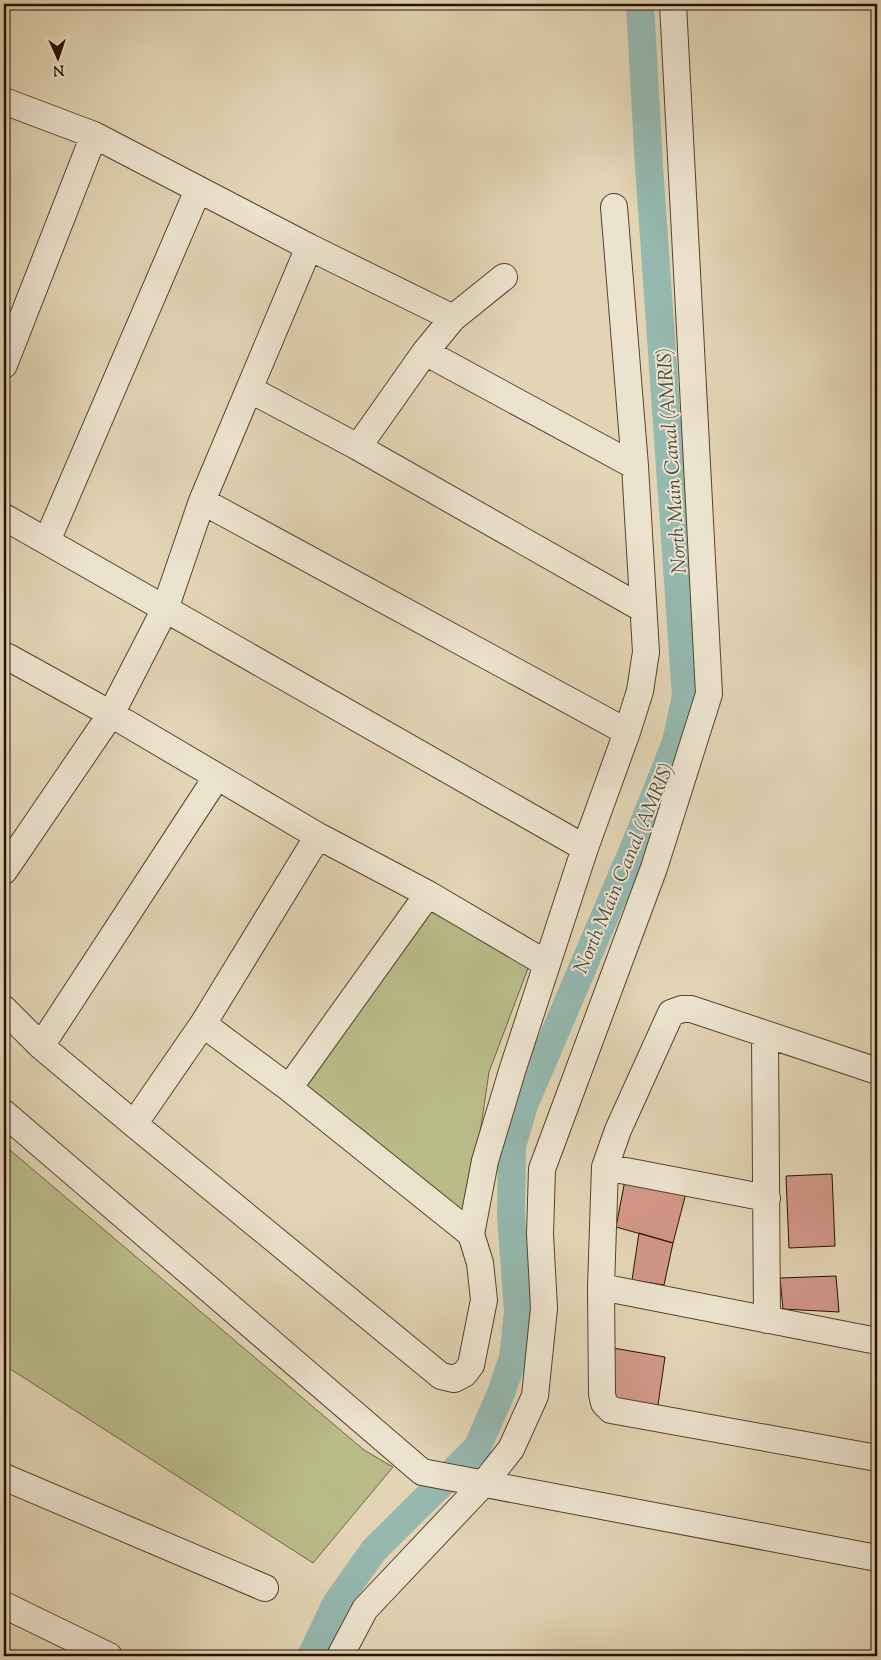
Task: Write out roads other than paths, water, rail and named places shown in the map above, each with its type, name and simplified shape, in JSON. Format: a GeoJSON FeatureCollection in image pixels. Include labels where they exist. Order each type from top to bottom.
{"type":"FeatureCollection","features":[{"type":"Feature","properties":{"kind":"street"},"geometry":{"type":"LineString","coordinates":[[340,1656],[365,1609],[478,1482],[511,1449],[535,1396],[544,1308],[540,1234],[542,1169],[654,868],[709,694],[672,4]]}},
{"type":"Feature","properties":{"kind":"street"},"geometry":{"type":"LineString","coordinates":[[4,101],[94,135],[309,247],[453,318]]}},
{"type":"Feature","properties":{"kind":"street"},"geometry":{"type":"LineString","coordinates":[[4,365],[94,135]]}},
{"type":"Feature","properties":{"kind":"street"},"geometry":{"type":"LineString","coordinates":[[48,541],[198,190]]}},
{"type":"Feature","properties":{"kind":"street"},"geometry":{"type":"LineString","coordinates":[[4,1009],[41,1046],[441,1376],[454,1379],[464,1374],[471,1365],[484,1300],[480,1263],[471,1234],[485,1161],[547,964],[627,732],[640,690],[646,652],[635,466],[614,207]]}},
{"type":"Feature","properties":{"kind":"street"},"geometry":{"type":"LineString","coordinates":[[4,871],[110,714],[165,609],[202,501],[309,247]]}},
{"type":"Feature","properties":{"kind":"street"},"geometry":{"type":"LineString","coordinates":[[358,447],[425,352],[453,318],[504,278]]}},
{"type":"Feature","properties":{"kind":"street"},"geometry":{"type":"LineString","coordinates":[[425,352],[635,466]]}},
{"type":"Feature","properties":{"kind":"street"},"geometry":{"type":"LineString","coordinates":[[249,389],[358,447],[643,609]]}},
{"type":"Feature","properties":{"kind":"street"},"geometry":{"type":"LineString","coordinates":[[202,501],[627,732]]}},
{"type":"Feature","properties":{"kind":"street"},"geometry":{"type":"LineString","coordinates":[[4,517],[586,848]]}},
{"type":"Feature","properties":{"kind":"street"},"geometry":{"type":"LineString","coordinates":[[4,657],[8,657],[110,714],[216,778],[318,836],[428,894],[547,964]]}},
{"type":"Feature","properties":{"kind":"street"},"geometry":{"type":"LineString","coordinates":[[41,1046],[216,778]]}},
{"type":"Feature","properties":{"kind":"street"},"geometry":{"type":"LineString","coordinates":[[134,1124],[203,1024],[318,836]]}},
{"type":"Feature","properties":{"kind":"street"},"geometry":{"type":"LineString","coordinates":[[289,1088],[428,894]]}},
{"type":"Feature","properties":{"kind":"street"},"geometry":{"type":"LineString","coordinates":[[877,1071],[692,1009],[682,1008],[671,1013],[618,1130],[605,1167],[601,1287],[602,1394],[604,1403],[611,1410],[877,1458]]}},
{"type":"Feature","properties":{"kind":"street"},"geometry":{"type":"LineString","coordinates":[[203,1024],[289,1088],[471,1234]]}},
{"type":"Feature","properties":{"kind":"street"},"geometry":{"type":"LineString","coordinates":[[765,1035],[767,1320]]}},
{"type":"Feature","properties":{"kind":"street"},"geometry":{"type":"LineString","coordinates":[[4,1113],[422,1472],[877,1558]]}},
{"type":"Feature","properties":{"kind":"street"},"geometry":{"type":"LineString","coordinates":[[605,1167],[767,1198]]}},
{"type":"Feature","properties":{"kind":"street"},"geometry":{"type":"LineString","coordinates":[[601,1287],[877,1342]]}},
{"type":"Feature","properties":{"kind":"street"},"geometry":{"type":"LineString","coordinates":[[4,1477],[265,1588]]}},
{"type":"Feature","properties":{"kind":"street"},"geometry":{"type":"LineString","coordinates":[[4,1605],[108,1656]]}},
{"type":"Feature","properties":{"kind":"waterway","name":"North Main Canal (AMRIS)"},"geometry":{"type":"LineString","coordinates":[[311,1656],[337,1602],[374,1550],[477,1448],[501,1393],[513,1358],[518,1312],[511,1216],[512,1146],[524,1105],[636,843],[676,742],[686,696],[649,166],[640,4]]}}]}
